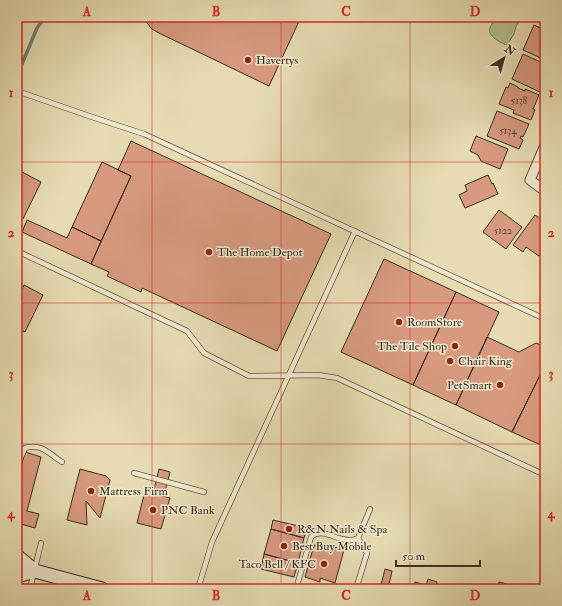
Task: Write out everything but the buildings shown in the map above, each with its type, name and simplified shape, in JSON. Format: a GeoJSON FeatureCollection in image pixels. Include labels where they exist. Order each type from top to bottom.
{"type":"FeatureCollection","features":[{"type":"Feature","properties":{"kind":"main road"},"geometry":{"type":"LineString","coordinates":[[17,556],[35,571],[102,589]]}},
{"type":"Feature","properties":{"kind":"main road"},"geometry":{"type":"LineString","coordinates":[[17,576],[35,571]]}},
{"type":"Feature","properties":{"kind":"street"},"geometry":{"type":"LineString","coordinates":[[545,145],[530,180],[545,191]]}},
{"type":"Feature","properties":{"kind":"lane"},"geometry":{"type":"LineString","coordinates":[[18,92],[144,134],[545,319]]}},
{"type":"Feature","properties":{"kind":"lane"},"geometry":{"type":"LineString","coordinates":[[198,589],[212,542],[355,232]]}},
{"type":"Feature","properties":{"kind":"lane"},"geometry":{"type":"LineString","coordinates":[[17,251],[186,331],[204,353],[250,376],[318,375],[337,378],[545,475]]}},
{"type":"Feature","properties":{"kind":"lane"},"geometry":{"type":"LineString","coordinates":[[17,466],[25,448],[32,446],[45,449],[52,457],[62,462]]}},
{"type":"Feature","properties":{"kind":"lane"},"geometry":{"type":"LineString","coordinates":[[134,473],[204,492]]}},
{"type":"Feature","properties":{"kind":"lane"},"geometry":{"type":"LineString","coordinates":[[296,589],[311,537],[320,533],[350,541],[358,538],[370,509]]}},
{"type":"Feature","properties":{"kind":"lane"},"geometry":{"type":"LineString","coordinates":[[356,589],[367,552],[358,538]]}},
{"type":"Feature","properties":{"kind":"lane"},"geometry":{"type":"LineString","coordinates":[[30,589],[41,543]]}},
{"type":"Feature","properties":{"kind":"green space"},"geometry":{"type":"Polygon","coordinates":[[[497,17],[523,17],[516,26],[514,34],[507,45],[498,41],[491,34],[490,31],[492,24],[497,17]]]}},
{"type":"Feature","properties":{"kind":"waterway"},"geometry":{"type":"LineString","coordinates":[[17,76],[37,28],[45,17]]}},
{"type":"Feature","properties":{"kind":"place","name":"Havertys"},"geometry":{"type":"Point","coordinates":[248,60]}},
{"type":"Feature","properties":{"kind":"place","name":"The Home Depot"},"geometry":{"type":"Point","coordinates":[209,252]}},
{"type":"Feature","properties":{"kind":"place","name":"RoomStore"},"geometry":{"type":"Point","coordinates":[399,322]}},
{"type":"Feature","properties":{"kind":"place","name":"The Tile Shop"},"geometry":{"type":"Point","coordinates":[455,346]}},
{"type":"Feature","properties":{"kind":"place","name":"Chair King"},"geometry":{"type":"Point","coordinates":[450,361]}},
{"type":"Feature","properties":{"kind":"place","name":"PetSmart"},"geometry":{"type":"Point","coordinates":[500,385]}},
{"type":"Feature","properties":{"kind":"place","name":"Mattress Firm"},"geometry":{"type":"Point","coordinates":[91,491]}},
{"type":"Feature","properties":{"kind":"place","name":"PNC Bank"},"geometry":{"type":"Point","coordinates":[153,510]}},
{"type":"Feature","properties":{"kind":"place","name":"R&N Nails & Spa"},"geometry":{"type":"Point","coordinates":[289,529]}},
{"type":"Feature","properties":{"kind":"place","name":"Best Buy Mobile"},"geometry":{"type":"Point","coordinates":[284,546]}},
{"type":"Feature","properties":{"kind":"place","name":"Taco Bell / KFC"},"geometry":{"type":"Point","coordinates":[324,564]}}]}
